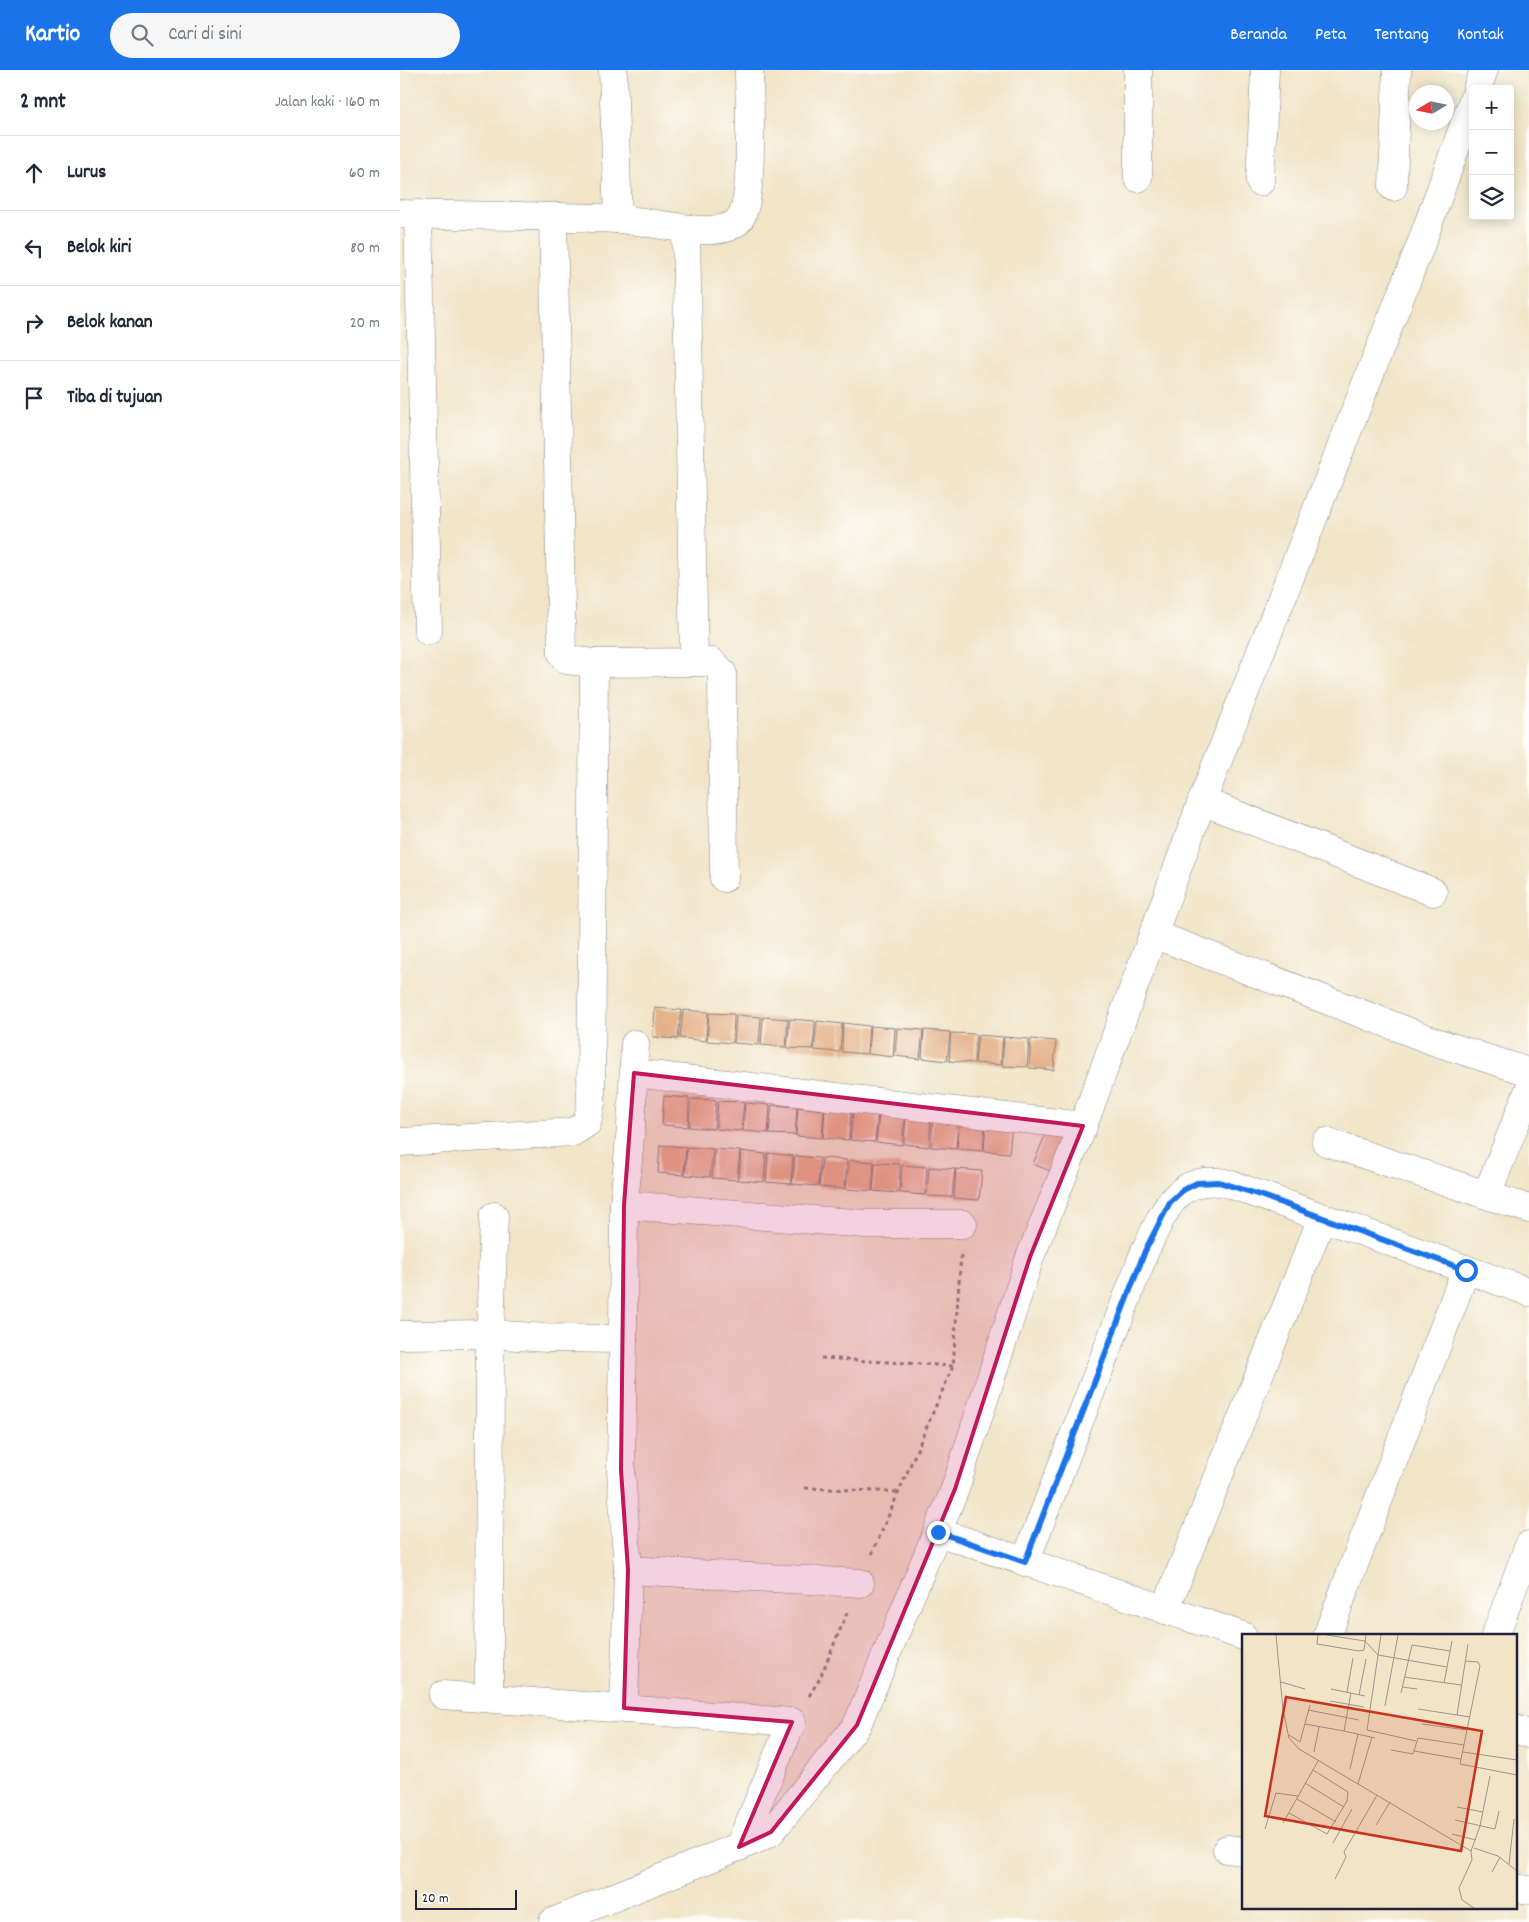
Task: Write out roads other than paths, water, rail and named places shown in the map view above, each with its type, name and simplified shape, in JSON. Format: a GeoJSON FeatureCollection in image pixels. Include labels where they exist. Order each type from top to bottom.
{"type":"FeatureCollection","features":[{"type":"Feature","properties":{"kind":"street"},"geometry":{"type":"LineString","coordinates":[[613,70],[618,219]]}},
{"type":"Feature","properties":{"kind":"street"},"geometry":{"type":"LineString","coordinates":[[428,631],[409,214],[618,219],[686,229],[713,230],[735,224],[745,210],[749,183],[749,70]]}},
{"type":"Feature","properties":{"kind":"street"},"geometry":{"type":"LineString","coordinates":[[1138,70],[1138,178]]}},
{"type":"Feature","properties":{"kind":"street"},"geometry":{"type":"LineString","coordinates":[[1260,182],[1265,70]]}},
{"type":"Feature","properties":{"kind":"street"},"geometry":{"type":"LineString","coordinates":[[1393,187],[1397,70]]}},
{"type":"Feature","properties":{"kind":"street"},"geometry":{"type":"LineString","coordinates":[[1478,85],[1484,70]]}},
{"type":"Feature","properties":{"kind":"street"},"geometry":{"type":"LineString","coordinates":[[553,1922],[771,1832],[857,1725],[955,1489],[1030,1257],[1083,1126],[1202,801],[1421,244],[1469,111]]}},
{"type":"Feature","properties":{"kind":"street"},"geometry":{"type":"LineString","coordinates":[[553,218],[562,654],[566,660],[594,663],[712,662],[722,672],[724,878]]}},
{"type":"Feature","properties":{"kind":"street"},"geometry":{"type":"LineString","coordinates":[[686,229],[694,662]]}},
{"type":"Feature","properties":{"kind":"street"},"geometry":{"type":"LineString","coordinates":[[400,1142],[573,1132],[587,1123],[591,1103],[594,663]]}},
{"type":"Feature","properties":{"kind":"street"},"geometry":{"type":"LineString","coordinates":[[1202,801],[1433,892]]}},
{"type":"Feature","properties":{"kind":"street"},"geometry":{"type":"LineString","coordinates":[[1153,934],[1436,1042],[1529,1072]]}},
{"type":"Feature","properties":{"kind":"street"},"geometry":{"type":"LineString","coordinates":[[624,1708],[628,1570],[621,1470],[624,1204],[635,1044]]}},
{"type":"Feature","properties":{"kind":"street"},"geometry":{"type":"LineString","coordinates":[[634,1073],[1083,1126]]}},
{"type":"Feature","properties":{"kind":"street"},"geometry":{"type":"LineString","coordinates":[[1487,1194],[1529,1090]]}},
{"type":"Feature","properties":{"kind":"street"},"geometry":{"type":"LineString","coordinates":[[1326,1142],[1529,1209]]}},
{"type":"Feature","properties":{"kind":"street"},"geometry":{"type":"LineString","coordinates":[[1025,1562],[1145,1251],[1170,1202],[1183,1190],[1197,1183],[1219,1182],[1529,1292]]}},
{"type":"Feature","properties":{"kind":"street"},"geometry":{"type":"LineString","coordinates":[[624,1204],[866,1224],[963,1224]]}},
{"type":"Feature","properties":{"kind":"street"},"geometry":{"type":"LineString","coordinates":[[489,1698],[490,1334],[494,1216]]}},
{"type":"Feature","properties":{"kind":"street"},"geometry":{"type":"LineString","coordinates":[[1165,1610],[1322,1218]]}},
{"type":"Feature","properties":{"kind":"street"},"geometry":{"type":"LineString","coordinates":[[1328,1634],[1466,1270]]}},
{"type":"Feature","properties":{"kind":"street"},"geometry":{"type":"LineString","coordinates":[[400,1335],[490,1334],[548,1338],[623,1339]]}},
{"type":"Feature","properties":{"kind":"street"},"geometry":{"type":"LineString","coordinates":[[938,1532],[1242,1636]]}},
{"type":"Feature","properties":{"kind":"street"},"geometry":{"type":"LineString","coordinates":[[1496,1634],[1529,1545]]}},
{"type":"Feature","properties":{"kind":"street"},"geometry":{"type":"LineString","coordinates":[[628,1570],[860,1583]]}},
{"type":"Feature","properties":{"kind":"street"},"geometry":{"type":"LineString","coordinates":[[443,1695],[792,1722],[739,1846]]}},
{"type":"Feature","properties":{"kind":"street"},"geometry":{"type":"LineString","coordinates":[[1516,1729],[1529,1734]]}},
{"type":"Feature","properties":{"kind":"street"},"geometry":{"type":"LineString","coordinates":[[1516,1888],[1529,1890]]}}]}
